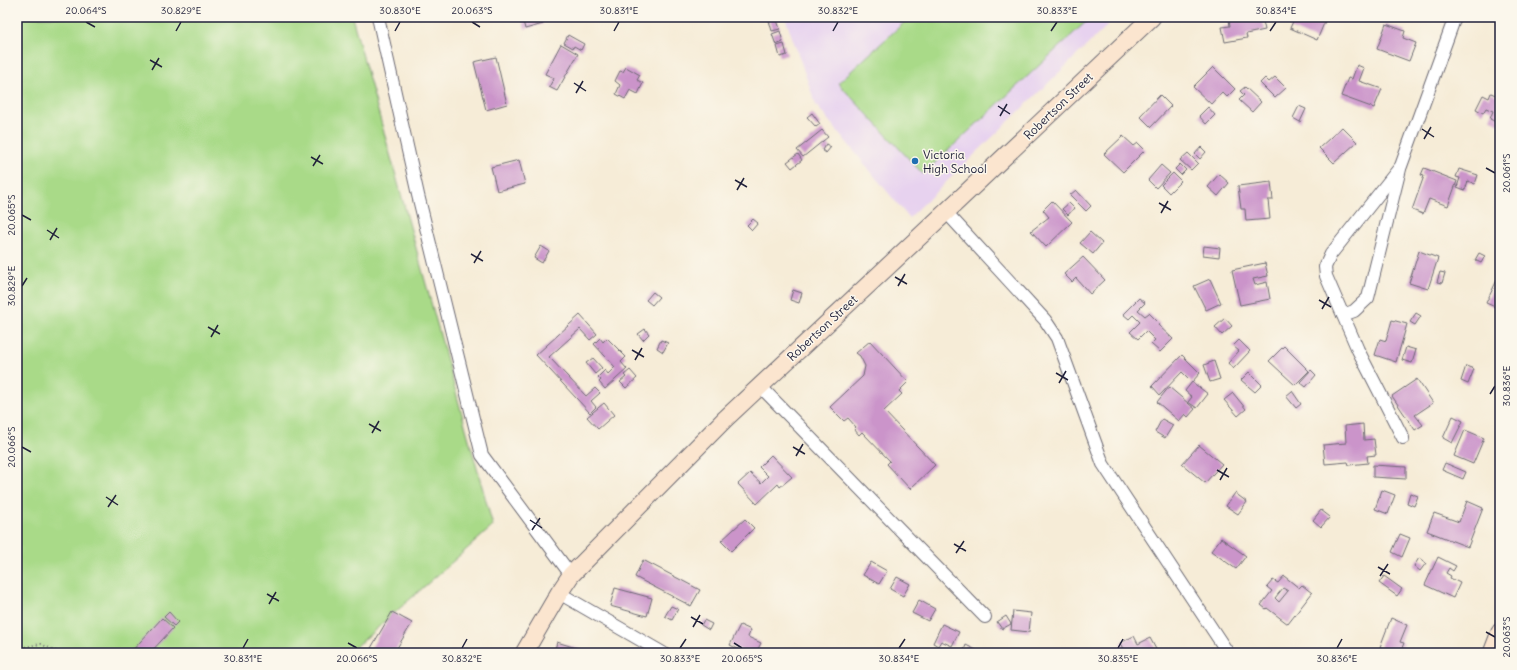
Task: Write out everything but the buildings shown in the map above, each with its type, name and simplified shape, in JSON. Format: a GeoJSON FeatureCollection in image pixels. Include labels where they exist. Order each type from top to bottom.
{"type":"FeatureCollection","features":[{"type":"Feature","properties":{"kind":"street"},"geometry":{"type":"LineString","coordinates":[[378,17],[420,203],[482,455],[571,575]]}},
{"type":"Feature","properties":{"kind":"street"},"geometry":{"type":"LineString","coordinates":[[1343,315],[1354,311],[1368,298],[1401,166],[1455,17]]}},
{"type":"Feature","properties":{"kind":"street","name":"Robertson Street"},"geometry":{"type":"LineString","coordinates":[[524,653],[571,575],[724,419],[946,212],[1148,19]]}},
{"type":"Feature","properties":{"kind":"street"},"geometry":{"type":"LineString","coordinates":[[1401,166],[1332,254],[1325,267],[1326,276],[1358,350],[1402,438]]}},
{"type":"Feature","properties":{"kind":"street"},"geometry":{"type":"LineString","coordinates":[[946,212],[1030,303],[1049,326],[1056,338],[1103,464],[1228,653]]}},
{"type":"Feature","properties":{"kind":"street"},"geometry":{"type":"LineString","coordinates":[[760,386],[985,617]]}},
{"type":"Feature","properties":{"kind":"street"},"geometry":{"type":"LineString","coordinates":[[559,593],[663,653]]}},
{"type":"Feature","properties":{"kind":"street"},"geometry":{"type":"LineString","coordinates":[[1492,653],[1500,632]]}},
{"type":"Feature","properties":{"kind":"path"},"geometry":{"type":"LineString","coordinates":[[17,648],[41,644],[60,653]]}},
{"type":"Feature","properties":{"kind":"shaded area","name":"Victoria High School"},"geometry":{"type":"Polygon","coordinates":[[[785,17],[1107,17],[1107,26],[909,218],[816,105],[785,17]]]}},
{"type":"Feature","properties":{"kind":"green space"},"geometry":{"type":"Polygon","coordinates":[[[17,17],[352,17],[493,526],[349,653],[17,653],[17,17]]]}},
{"type":"Feature","properties":{"kind":"green space"},"geometry":{"type":"Polygon","coordinates":[[[910,17],[1091,17],[923,174],[838,83],[910,17]]]}},
{"type":"Feature","properties":{"kind":"place","name":"Victoria High School"},"geometry":{"type":"Point","coordinates":[915,161]}}]}
